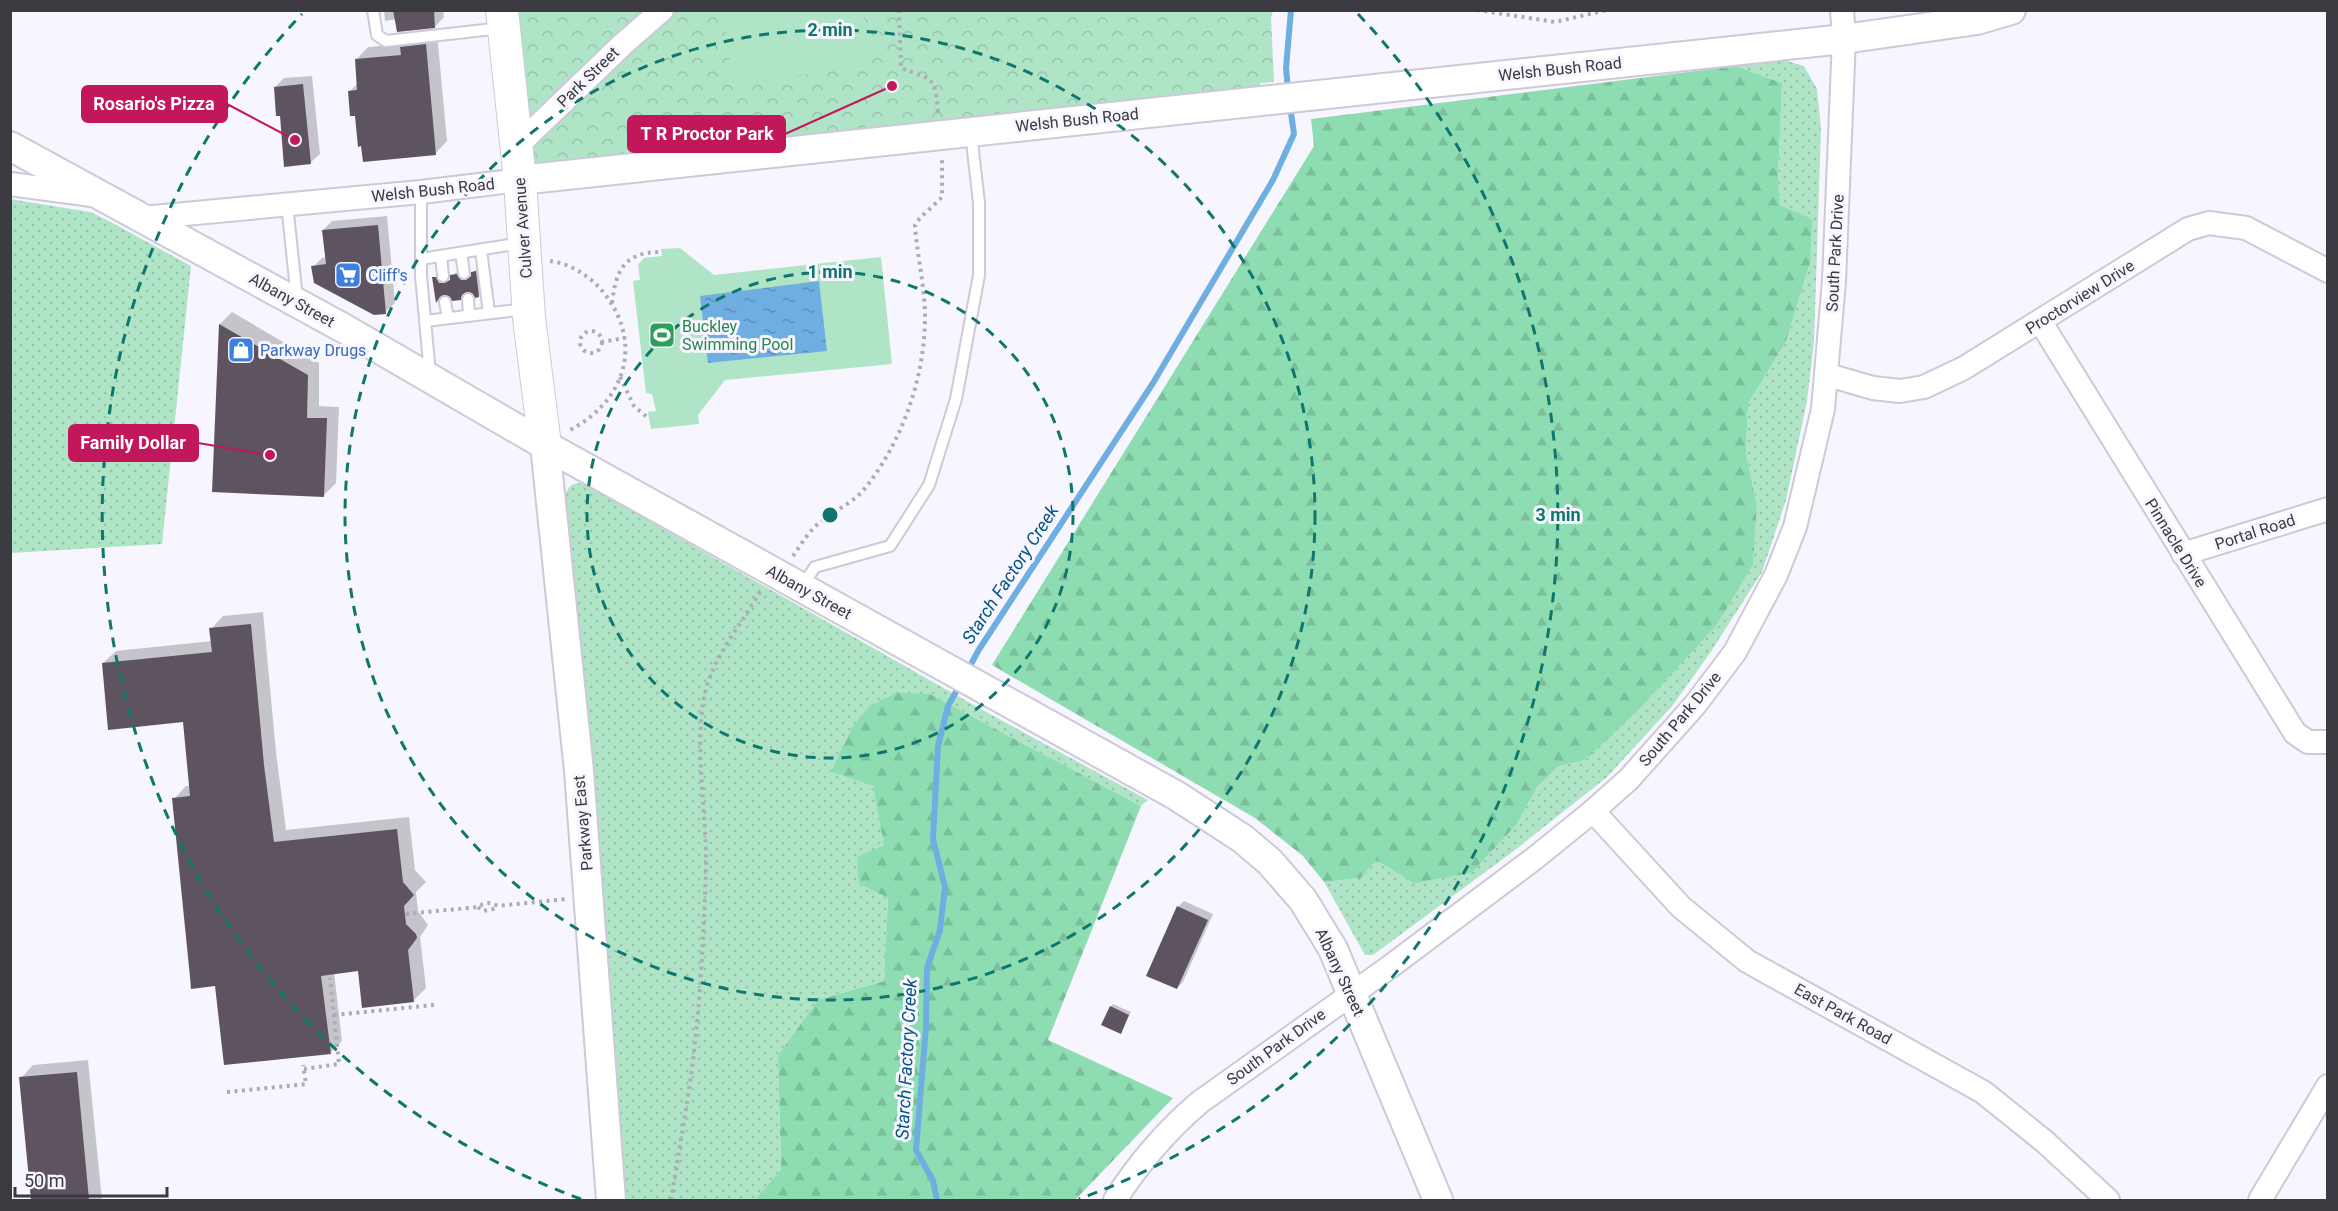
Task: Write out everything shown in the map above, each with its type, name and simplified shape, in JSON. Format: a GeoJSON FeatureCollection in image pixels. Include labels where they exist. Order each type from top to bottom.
{"type":"FeatureCollection","features":[{"type":"Feature","properties":{"kind":"main road","name":"Culver Avenue"},"geometry":{"type":"LineString","coordinates":[[503,19],[517,146],[529,308],[557,438]]}},
{"type":"Feature","properties":{"kind":"street","name":"Park Street"},"geometry":{"type":"LineString","coordinates":[[517,146],[623,44],[662,10]]}},
{"type":"Feature","properties":{"kind":"street","name":"South Park Drive"},"geometry":{"type":"LineString","coordinates":[[1115,1200],[1128,1181],[1184,1115],[1427,939],[1593,811],[1637,771],[1695,705],[1735,652],[1776,575],[1795,527],[1823,410],[1828,375],[1834,281],[1844,39],[1842,10]]}},
{"type":"Feature","properties":{"kind":"street","name":"Welsh Bush Road"},"geometry":{"type":"LineString","coordinates":[[141,218],[421,192],[1844,39],[1977,20],[2010,10]]}},
{"type":"Feature","properties":{"kind":"street","name":"Albany Street"},"geometry":{"type":"LineString","coordinates":[[10,146],[430,378],[557,438],[1177,796],[1243,838],[1270,862],[1303,900],[1333,948],[1438,1200]]}},
{"type":"Feature","properties":{"kind":"street"},"geometry":{"type":"LineString","coordinates":[[10,184],[103,197]]}},
{"type":"Feature","properties":{"kind":"street","name":"Proctorview Drive"},"geometry":{"type":"LineString","coordinates":[[1828,375],[1873,388],[1900,391],[1924,387],[1964,368],[2188,229],[2209,223],[2246,228],[2328,271]]}},
{"type":"Feature","properties":{"kind":"street","name":"Pinnacle Drive"},"geometry":{"type":"LineString","coordinates":[[2040,321],[2295,734],[2308,742],[2328,742]]}},
{"type":"Feature","properties":{"kind":"street","name":"Parkway East"},"geometry":{"type":"LineString","coordinates":[[557,438],[579,771],[610,1158],[611,1200]]}},
{"type":"Feature","properties":{"kind":"street","name":"Portal Road"},"geometry":{"type":"LineString","coordinates":[[2183,554],[2328,509]]}},
{"type":"Feature","properties":{"kind":"street","name":"East Park Road"},"geometry":{"type":"LineString","coordinates":[[1593,811],[1681,907],[1747,961],[1983,1092],[2044,1141],[2108,1200]]}},
{"type":"Feature","properties":{"kind":"street"},"geometry":{"type":"LineString","coordinates":[[2260,1200],[2328,1086]]}},
{"type":"Feature","properties":{"kind":"lane"},"geometry":{"type":"LineString","coordinates":[[373,10],[377,35],[386,41],[503,19]]}},
{"type":"Feature","properties":{"kind":"lane"},"geometry":{"type":"LineString","coordinates":[[797,576],[815,567],[890,546],[929,485],[956,399],[979,275],[979,203],[971,132]]}},
{"type":"Feature","properties":{"kind":"lane"},"geometry":{"type":"LineString","coordinates":[[421,192],[421,259],[430,378]]}},
{"type":"Feature","properties":{"kind":"lane"},"geometry":{"type":"LineString","coordinates":[[287,204],[297,303]]}},
{"type":"Feature","properties":{"kind":"lane"},"geometry":{"type":"LineString","coordinates":[[421,259],[524,243]]}},
{"type":"Feature","properties":{"kind":"lane"},"geometry":{"type":"LineString","coordinates":[[481,250],[489,313]]}},
{"type":"Feature","properties":{"kind":"lane"},"geometry":{"type":"LineString","coordinates":[[461,253],[464,273]]}},
{"type":"Feature","properties":{"kind":"lane"},"geometry":{"type":"LineString","coordinates":[[441,256],[443,276]]}},
{"type":"Feature","properties":{"kind":"lane"},"geometry":{"type":"LineString","coordinates":[[468,299],[469,316]]}},
{"type":"Feature","properties":{"kind":"lane"},"geometry":{"type":"LineString","coordinates":[[445,302],[448,318]]}},
{"type":"Feature","properties":{"kind":"lane"},"geometry":{"type":"LineString","coordinates":[[425,321],[529,308]]}},
{"type":"Feature","properties":{"kind":"path"},"geometry":{"type":"LineString","coordinates":[[899,10],[901,68],[928,77],[936,87],[938,115]]}},
{"type":"Feature","properties":{"kind":"path"},"geometry":{"type":"LineString","coordinates":[[1477,10],[1555,21],[1607,10]]}},
{"type":"Feature","properties":{"kind":"path"},"geometry":{"type":"LineString","coordinates":[[797,576],[793,555],[817,524],[865,489],[884,461],[902,425],[919,377],[925,315],[915,225],[942,197],[942,149]]}},
{"type":"Feature","properties":{"kind":"path"},"geometry":{"type":"LineString","coordinates":[[612,303],[614,285],[622,267],[638,254],[659,252]]}},
{"type":"Feature","properties":{"kind":"path"},"geometry":{"type":"LineString","coordinates":[[549,261],[573,267],[600,288],[612,303],[625,338],[626,349],[620,376],[612,396],[603,408],[557,438]]}},
{"type":"Feature","properties":{"kind":"path"},"geometry":{"type":"LineString","coordinates":[[589,332],[598,335],[602,342],[600,349],[594,353],[584,351],[580,345],[581,338],[589,332]]}},
{"type":"Feature","properties":{"kind":"path"},"geometry":{"type":"LineString","coordinates":[[602,342],[625,338]]}},
{"type":"Feature","properties":{"kind":"path"},"geometry":{"type":"LineString","coordinates":[[620,376],[634,406],[647,417]]}},
{"type":"Feature","properties":{"kind":"path"},"geometry":{"type":"LineString","coordinates":[[671,1200],[694,1053],[702,963],[706,863],[701,735],[703,706],[708,683],[718,663],[763,587]]}},
{"type":"Feature","properties":{"kind":"path"},"geometry":{"type":"LineString","coordinates":[[406,914],[478,907],[483,903],[498,906],[570,898]]}},
{"type":"Feature","properties":{"kind":"path"},"geometry":{"type":"LineString","coordinates":[[227,1092],[306,1084],[303,1067],[339,1064],[330,978]]}},
{"type":"Feature","properties":{"kind":"path"},"geometry":{"type":"LineString","coordinates":[[333,1015],[434,1005]]}},
{"type":"Feature","properties":{"kind":"green space"},"geometry":{"type":"Polygon","coordinates":[[[517,11],[1273,11],[1271,18],[1274,82],[1260,83],[1261,89],[536,165],[533,161],[517,11]]]}},
{"type":"Feature","properties":{"kind":"green space"},"geometry":{"type":"Polygon","coordinates":[[[723,11],[863,11],[871,65],[733,85],[723,11]]]}},
{"type":"Feature","properties":{"kind":"green space"},"geometry":{"type":"Polygon","coordinates":[[[1777,58],[1804,66],[1817,89],[1821,128],[1814,342],[1807,401],[1786,500],[1762,572],[1710,653],[1673,705],[1607,777],[1515,850],[1373,955],[1365,955],[1324,882],[1361,878],[1376,860],[1413,883],[1517,824],[1537,787],[1559,766],[1585,760],[1717,625],[1753,565],[1757,506],[1746,453],[1748,404],[1786,342],[1810,263],[1780,205],[1778,180],[1782,83],[1736,66],[1777,58]]]}},
{"type":"Feature","properties":{"kind":"green space"},"geometry":{"type":"Polygon","coordinates":[[[1736,66],[1782,83],[1778,180],[1780,205],[1812,219],[1810,263],[1786,342],[1748,404],[1746,453],[1757,506],[1753,565],[1717,625],[1636,712],[1585,760],[1559,766],[1537,787],[1517,824],[1471,873],[1413,883],[1376,860],[1361,878],[1324,882],[1303,856],[1255,818],[992,665],[1314,146],[1311,119],[1736,66]]]}},
{"type":"Feature","properties":{"kind":"green space"},"geometry":{"type":"Polygon","coordinates":[[[10,199],[90,212],[191,266],[162,544],[11,553],[10,199]]]}},
{"type":"Feature","properties":{"kind":"green space"},"geometry":{"type":"Polygon","coordinates":[[[680,248],[714,275],[881,257],[892,364],[725,380],[698,415],[699,424],[651,429],[648,412],[656,411],[652,394],[646,393],[633,281],[640,280],[638,265],[644,258],[662,256],[661,249],[680,248]]]}},
{"type":"Feature","properties":{"kind":"green space"},"geometry":{"type":"Polygon","coordinates":[[[579,483],[977,707],[1148,800],[1141,806],[930,694],[831,772],[873,786],[885,845],[859,884],[888,898],[884,981],[818,1000],[778,1055],[781,1170],[754,1200],[626,1200],[600,866],[565,498],[569,488],[579,483]]]}},
{"type":"Feature","properties":{"kind":"green space"},"geometry":{"type":"Polygon","coordinates":[[[896,693],[930,694],[1141,806],[1048,1040],[1173,1098],[1075,1200],[754,1200],[781,1170],[778,1055],[818,1000],[884,981],[888,898],[859,884],[857,857],[884,845],[873,786],[831,772],[853,726],[870,706],[896,693]]]}},
{"type":"Feature","properties":{"kind":"water"},"geometry":{"type":"Polygon","coordinates":[[[819,281],[827,351],[708,363],[700,296],[819,281]]]}},
{"type":"Feature","properties":{"kind":"building"},"geometry":{"type":"Polygon","coordinates":[[[393,10],[434,10],[435,28],[397,32],[393,10]]]}},
{"type":"Feature","properties":{"kind":"building"},"geometry":{"type":"Polygon","coordinates":[[[426,44],[436,155],[363,162],[361,146],[358,147],[355,116],[350,116],[348,91],[357,90],[355,59],[401,55],[400,47],[426,44]]]}},
{"type":"Feature","properties":{"kind":"building"},"geometry":{"type":"Polygon","coordinates":[[[303,84],[311,164],[284,167],[280,116],[276,116],[274,87],[303,84]]]}},
{"type":"Feature","properties":{"kind":"building","name":"Cliff's"},"geometry":{"type":"Polygon","coordinates":[[[378,225],[386,314],[374,315],[314,283],[311,266],[326,264],[322,230],[378,225]]]}},
{"type":"Feature","properties":{"kind":"building"},"geometry":{"type":"Polygon","coordinates":[[[476,271],[479,297],[475,298],[472,293],[467,292],[462,295],[461,300],[452,301],[450,297],[444,295],[436,303],[432,277],[436,277],[439,283],[450,280],[450,275],[457,274],[461,280],[466,280],[471,276],[471,272],[476,271]]]}},
{"type":"Feature","properties":{"kind":"building"},"geometry":{"type":"Polygon","coordinates":[[[219,324],[308,375],[307,418],[327,418],[324,497],[212,492],[219,324]]]}},
{"type":"Feature","properties":{"kind":"building"},"geometry":{"type":"Polygon","coordinates":[[[251,624],[264,765],[274,842],[397,829],[403,882],[414,895],[404,906],[406,924],[417,938],[408,950],[414,1002],[362,1008],[358,971],[321,976],[331,1054],[224,1065],[215,986],[191,989],[172,798],[190,796],[183,722],[108,730],[102,663],[212,652],[209,628],[251,624]]]}},
{"type":"Feature","properties":{"kind":"building"},"geometry":{"type":"Polygon","coordinates":[[[1177,906],[1208,920],[1177,989],[1146,976],[1177,906]]]}},
{"type":"Feature","properties":{"kind":"building"},"geometry":{"type":"Polygon","coordinates":[[[1110,1006],[1129,1015],[1121,1034],[1101,1025],[1110,1006]]]}},
{"type":"Feature","properties":{"kind":"building"},"geometry":{"type":"Polygon","coordinates":[[[77,1072],[89,1200],[31,1200],[19,1077],[77,1072]]]}},
{"type":"Feature","properties":{"kind":"waterway","name":"Starch Factory Creek"},"geometry":{"type":"LineString","coordinates":[[1288,89],[1286,68],[1291,10]]}},
{"type":"Feature","properties":{"kind":"waterway","name":"Starch Factory Creek"},"geometry":{"type":"LineString","coordinates":[[967,672],[978,651],[1153,383],[1273,180],[1294,134],[1290,106]]}},
{"type":"Feature","properties":{"kind":"waterway","name":"Starch Factory Creek"},"geometry":{"type":"LineString","coordinates":[[937,1200],[933,1181],[916,1150],[926,1027],[927,968],[940,930],[945,887],[933,839],[938,746],[948,706],[961,683]]}},
{"type":"Feature","properties":{"kind":"place","name":"T R Proctor Park"},"geometry":{"type":"Point","coordinates":[892,86]}},
{"type":"Feature","properties":{"kind":"place","name":"Rosario's Pizza"},"geometry":{"type":"Point","coordinates":[295,140]}},
{"type":"Feature","properties":{"kind":"place","name":"Cliff's"},"geometry":{"type":"Point","coordinates":[348,275]}},
{"type":"Feature","properties":{"kind":"place","name":"Buckley Swimming Pool"},"geometry":{"type":"Point","coordinates":[662,335]}},
{"type":"Feature","properties":{"kind":"place","name":"Parkway Drugs"},"geometry":{"type":"Point","coordinates":[241,350]}},
{"type":"Feature","properties":{"kind":"place","name":"Family Dollar"},"geometry":{"type":"Point","coordinates":[270,455]}}]}
